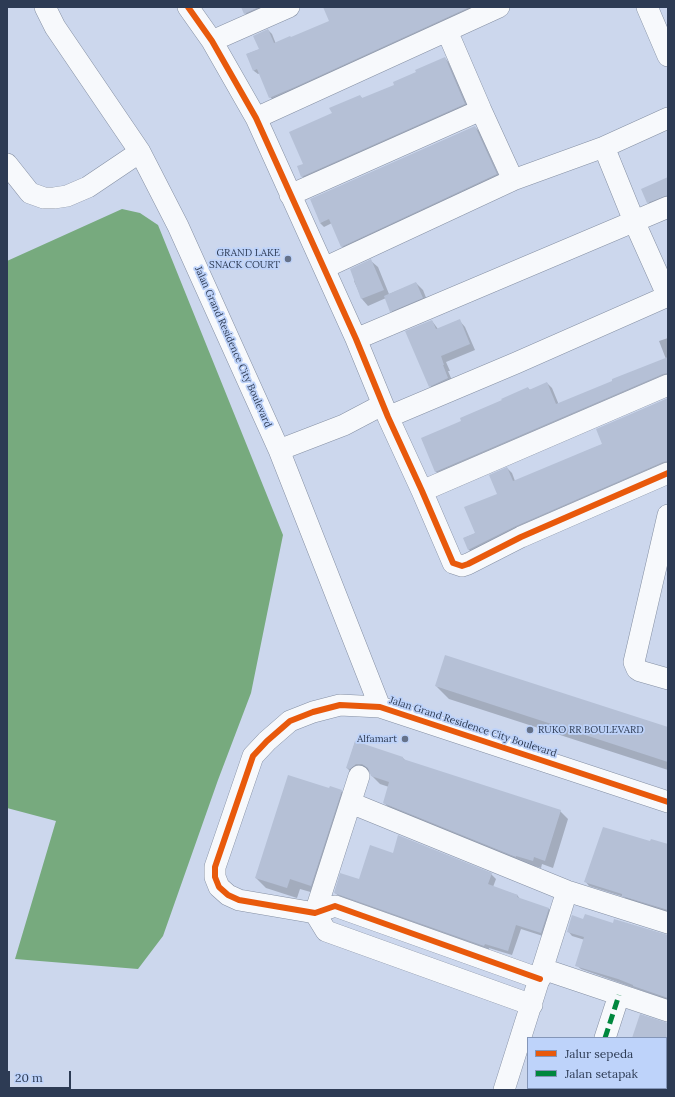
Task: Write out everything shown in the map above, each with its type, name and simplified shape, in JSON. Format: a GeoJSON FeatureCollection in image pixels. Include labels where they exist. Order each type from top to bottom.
{"type":"FeatureCollection","features":[{"type":"Feature","properties":{"kind":"street","name":"Jalan Grand Residence City Boulevard"},"geometry":{"type":"LineString","coordinates":[[45,7],[55,27],[140,152],[178,226],[279,450],[380,706]]}},
{"type":"Feature","properties":{"kind":"street"},"geometry":{"type":"LineString","coordinates":[[188,7],[212,41],[256,118],[356,339],[385,411],[453,563],[462,566],[521,537],[668,473]]}},
{"type":"Feature","properties":{"kind":"street"},"geometry":{"type":"LineString","coordinates":[[212,41],[289,7]]}},
{"type":"Feature","properties":{"kind":"street"},"geometry":{"type":"LineString","coordinates":[[256,118],[499,7]]}},
{"type":"Feature","properties":{"kind":"street"},"geometry":{"type":"LineString","coordinates":[[647,7],[662,27],[668,56]]}},
{"type":"Feature","properties":{"kind":"street"},"geometry":{"type":"LineString","coordinates":[[447,30],[513,180]]}},
{"type":"Feature","properties":{"kind":"street"},"geometry":{"type":"LineString","coordinates":[[290,195],[481,110]]}},
{"type":"Feature","properties":{"kind":"street"},"geometry":{"type":"LineString","coordinates":[[324,268],[513,180],[604,147],[668,118]]}},
{"type":"Feature","properties":{"kind":"street"},"geometry":{"type":"LineString","coordinates":[[279,450],[516,363],[668,297],[634,221],[604,147]]}},
{"type":"Feature","properties":{"kind":"street"},"geometry":{"type":"LineString","coordinates":[[7,164],[30,193],[44,198],[54,198],[67,196],[88,187],[140,152]]}},
{"type":"Feature","properties":{"kind":"street"},"geometry":{"type":"LineString","coordinates":[[356,339],[668,207]]}},
{"type":"Feature","properties":{"kind":"street"},"geometry":{"type":"LineString","coordinates":[[422,491],[668,385]]}},
{"type":"Feature","properties":{"kind":"street"},"geometry":{"type":"LineString","coordinates":[[668,515],[634,662],[640,671],[668,679]]}},
{"type":"Feature","properties":{"kind":"street","name":"Jalan Grand Residence City Boulevard"},"geometry":{"type":"LineString","coordinates":[[315,913],[239,900],[228,896],[219,887],[215,877],[215,867],[253,756],[266,741],[290,721],[313,712],[340,705],[380,706],[668,802]]}},
{"type":"Feature","properties":{"kind":"street"},"geometry":{"type":"LineString","coordinates":[[359,776],[315,913],[326,931],[532,1005]]}},
{"type":"Feature","properties":{"kind":"street"},"geometry":{"type":"LineString","coordinates":[[351,803],[567,891],[668,923]]}},
{"type":"Feature","properties":{"kind":"street"},"geometry":{"type":"LineString","coordinates":[[504,1090],[567,891]]}},
{"type":"Feature","properties":{"kind":"street"},"geometry":{"type":"LineString","coordinates":[[315,913],[335,906],[541,974],[619,995],[668,1011]]}},
{"type":"Feature","properties":{"kind":"street"},"geometry":{"type":"LineString","coordinates":[[605,1037],[619,995]]}},
{"type":"Feature","properties":{"kind":"shaded area"},"geometry":{"type":"Polygon","coordinates":[[[122,209],[140,213],[158,225],[283,535],[251,693],[218,780],[163,936],[138,969],[15,959],[56,821],[7,808],[7,261],[122,209]]]}},
{"type":"Feature","properties":{"kind":"building"},"geometry":{"type":"Polygon","coordinates":[[[241,7],[259,7],[244,14],[241,7]]]}},
{"type":"Feature","properties":{"kind":"building"},"geometry":{"type":"Polygon","coordinates":[[[323,7],[470,7],[269,98],[257,69],[253,71],[246,54],[259,49],[253,36],[268,29],[274,43],[290,36],[291,37],[329,21],[323,7]]]}},
{"type":"Feature","properties":{"kind":"building"},"geometry":{"type":"Polygon","coordinates":[[[445,57],[465,104],[301,177],[297,166],[303,164],[289,132],[332,113],[329,108],[360,95],[362,98],[394,85],[393,82],[416,72],[415,70],[445,57]]]}},
{"type":"Feature","properties":{"kind":"building"},"geometry":{"type":"Polygon","coordinates":[[[475,126],[497,174],[341,247],[329,219],[320,223],[310,199],[475,126]]]}},
{"type":"Feature","properties":{"kind":"building"},"geometry":{"type":"Polygon","coordinates":[[[668,177],[668,195],[647,203],[641,189],[668,177]]]}},
{"type":"Feature","properties":{"kind":"building"},"geometry":{"type":"Polygon","coordinates":[[[371,259],[384,290],[361,299],[350,269],[371,259]]]}},
{"type":"Feature","properties":{"kind":"building"},"geometry":{"type":"Polygon","coordinates":[[[416,282],[423,298],[390,312],[384,296],[416,282]]]}},
{"type":"Feature","properties":{"kind":"building"},"geometry":{"type":"Polygon","coordinates":[[[460,319],[470,344],[441,356],[448,378],[429,387],[405,331],[432,320],[436,329],[460,319]]]}},
{"type":"Feature","properties":{"kind":"building"},"geometry":{"type":"Polygon","coordinates":[[[668,357],[668,373],[435,472],[421,438],[461,421],[460,418],[528,387],[529,390],[547,382],[556,404],[612,381],[612,379],[668,357]]]}},
{"type":"Feature","properties":{"kind":"building"},"geometry":{"type":"Polygon","coordinates":[[[668,398],[668,461],[516,526],[468,550],[463,538],[475,533],[464,507],[497,494],[489,475],[507,467],[513,481],[602,444],[596,429],[668,398]]]}},
{"type":"Feature","properties":{"kind":"building"},"geometry":{"type":"Polygon","coordinates":[[[445,655],[668,727],[668,762],[435,686],[445,655]]]}},
{"type":"Feature","properties":{"kind":"building"},"geometry":{"type":"Polygon","coordinates":[[[355,741],[403,757],[403,759],[561,810],[545,861],[534,857],[533,861],[516,857],[383,803],[389,782],[371,776],[368,768],[362,764],[356,764],[350,769],[346,768],[355,741]]]}},
{"type":"Feature","properties":{"kind":"building"},"geometry":{"type":"Polygon","coordinates":[[[288,775],[329,788],[330,786],[342,790],[311,886],[290,879],[287,888],[255,878],[288,775]]]}},
{"type":"Feature","properties":{"kind":"building"},"geometry":{"type":"Polygon","coordinates":[[[603,827],[650,841],[651,839],[668,844],[668,910],[622,896],[622,894],[584,882],[603,827]]]}},
{"type":"Feature","properties":{"kind":"building"},"geometry":{"type":"Polygon","coordinates":[[[398,835],[492,873],[488,884],[518,895],[517,897],[549,908],[541,933],[516,925],[508,951],[485,944],[484,946],[334,893],[340,873],[359,879],[370,845],[393,853],[398,835]]]}},
{"type":"Feature","properties":{"kind":"building"},"geometry":{"type":"Polygon","coordinates":[[[585,914],[613,923],[614,919],[668,935],[668,998],[633,986],[618,979],[575,966],[584,937],[567,932],[572,915],[583,919],[585,914]]]}},
{"type":"Feature","properties":{"kind":"building"},"geometry":{"type":"Polygon","coordinates":[[[640,1014],[668,1023],[668,1038],[632,1037],[640,1014]]]}},
{"type":"Feature","properties":{"kind":"marked path"},"geometry":{"type":"LineString","coordinates":[[605,1037],[619,995]]}},
{"type":"Feature","properties":{"kind":"cycle path"},"geometry":{"type":"LineString","coordinates":[[188,7],[212,41],[256,118],[356,339],[388,417],[453,563],[462,566],[468,564],[521,537],[668,473]]}},
{"type":"Feature","properties":{"kind":"cycle path"},"geometry":{"type":"LineString","coordinates":[[540,979],[335,906],[315,913],[239,900],[228,895],[219,887],[215,877],[215,867],[253,756],[267,741],[290,721],[313,712],[340,705],[380,707],[668,802]]}},
{"type":"Feature","properties":{"kind":"place","name":"GRAND LAKE SNACK COURT"},"geometry":{"type":"Point","coordinates":[288,259]}},
{"type":"Feature","properties":{"kind":"place","name":"RUKO RR BOULEVARD"},"geometry":{"type":"Point","coordinates":[530,730]}},
{"type":"Feature","properties":{"kind":"place","name":"Alfamart"},"geometry":{"type":"Point","coordinates":[405,739]}}]}
